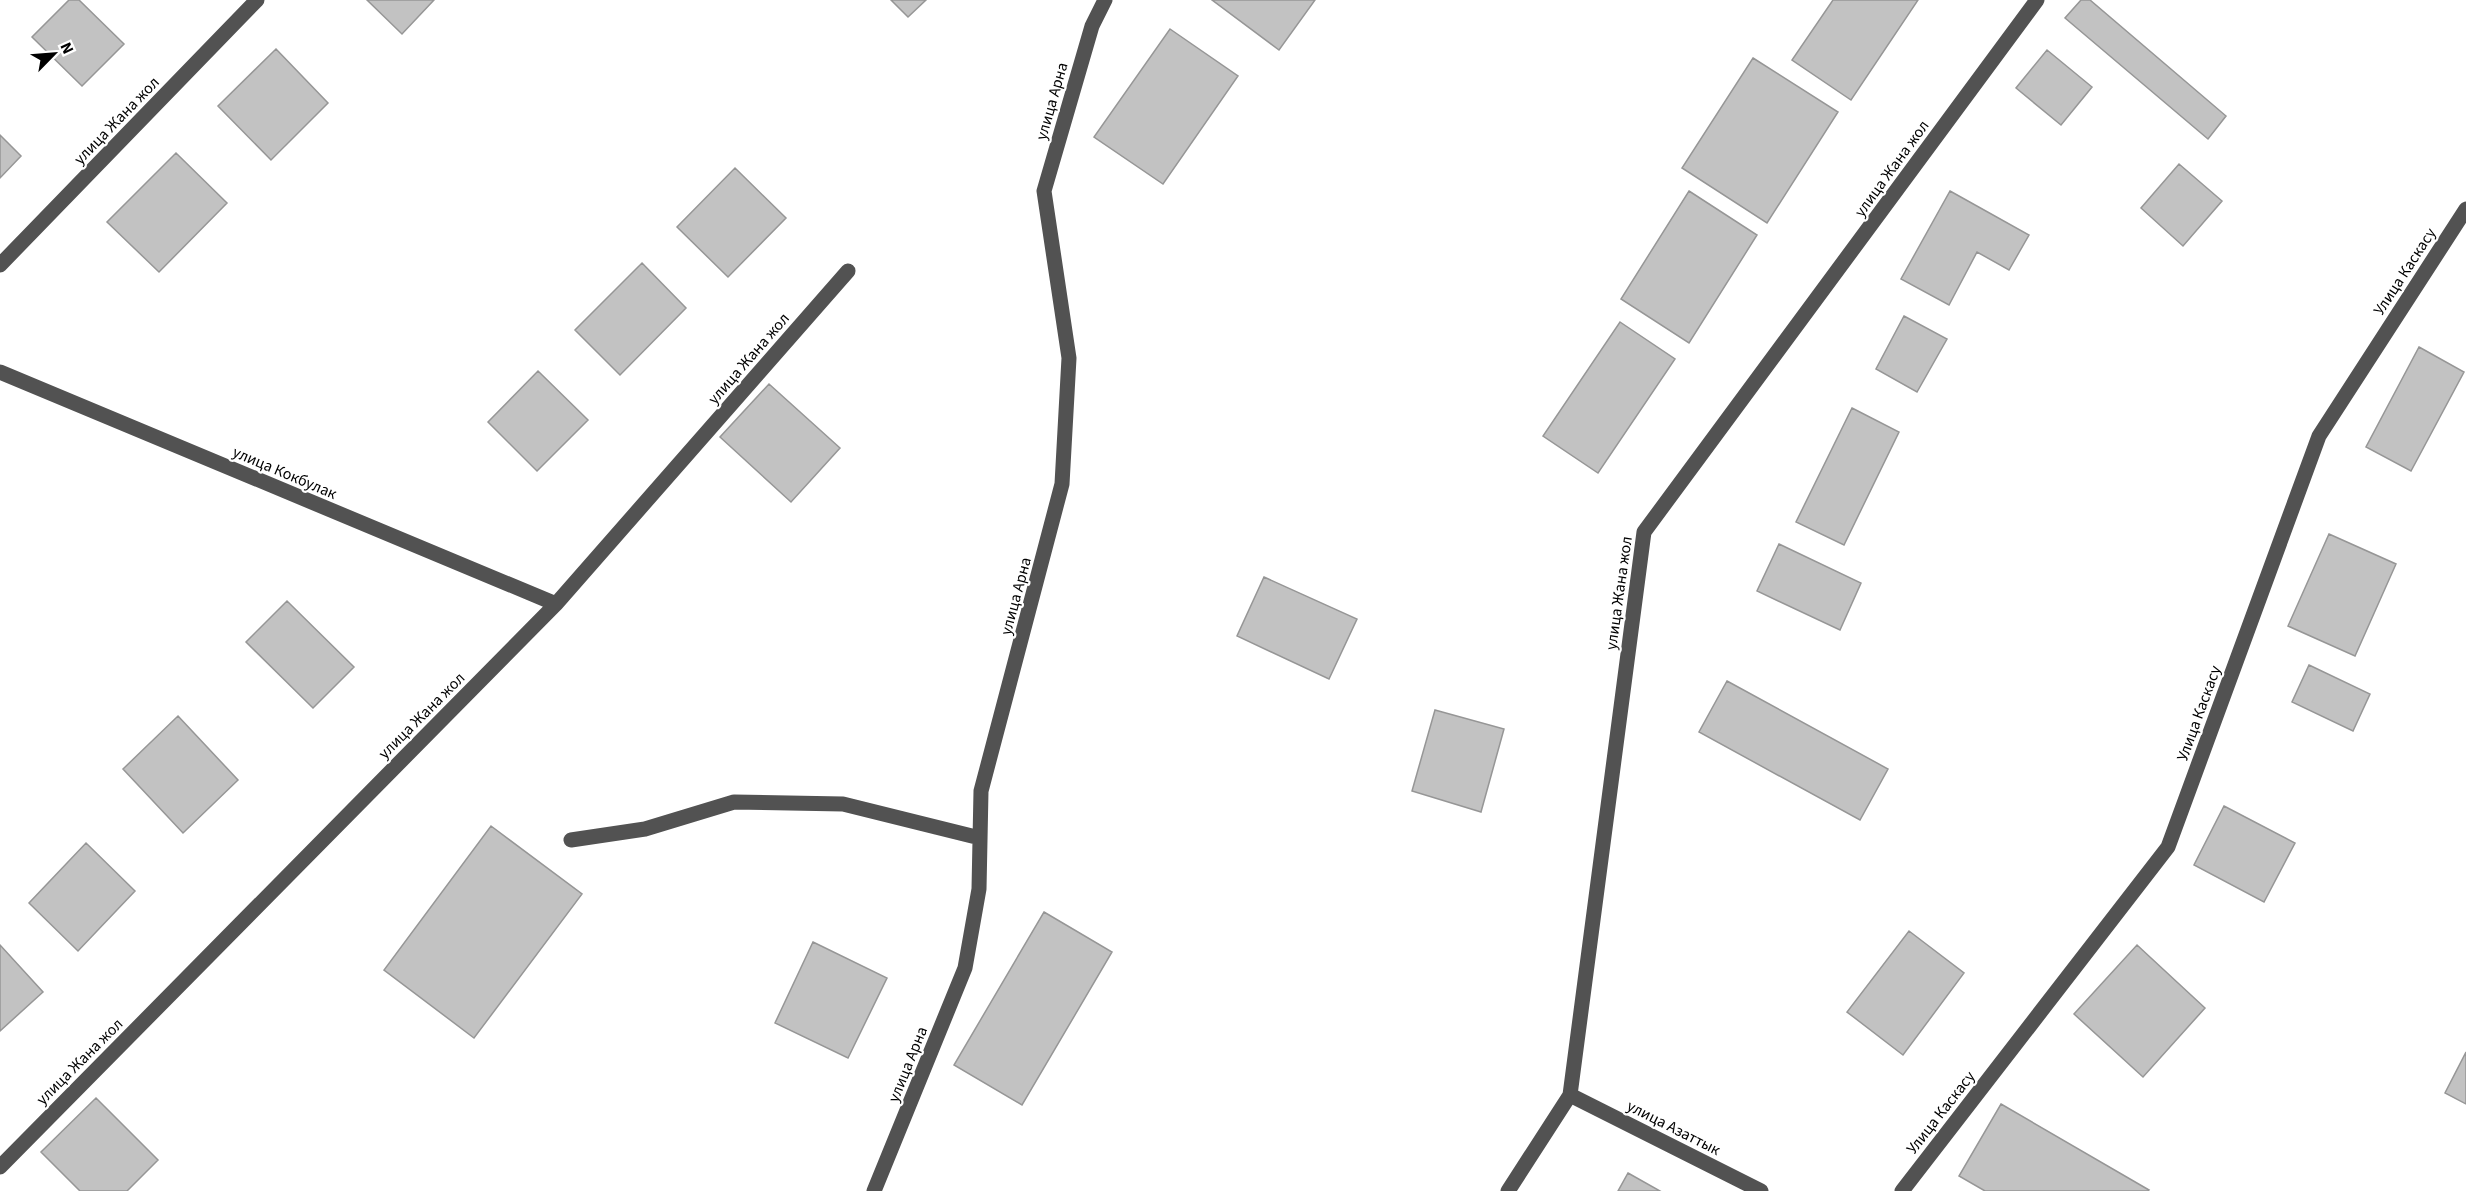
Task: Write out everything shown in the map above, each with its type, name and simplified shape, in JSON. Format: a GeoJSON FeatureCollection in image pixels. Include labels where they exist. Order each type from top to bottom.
{"type":"FeatureCollection","features":[{"type":"Feature","properties":{"kind":"street","name":"улица Жана жол"},"geometry":{"type":"LineString","coordinates":[[0,265],[257,0]]}},
{"type":"Feature","properties":{"kind":"street","name":"улица Арна"},"geometry":{"type":"LineString","coordinates":[[874,1191],[965,968],[979,889],[981,791],[1062,483],[1069,358],[1044,191],[1092,26],[1105,0]]}},
{"type":"Feature","properties":{"kind":"street","name":"улица Жана жол"},"geometry":{"type":"LineString","coordinates":[[1508,1191],[1570,1095],[1644,532],[2037,0]]}},
{"type":"Feature","properties":{"kind":"street","name":"Улица Каскасу"},"geometry":{"type":"LineString","coordinates":[[1902,1191],[2168,847],[2319,436],[2466,209]]}},
{"type":"Feature","properties":{"kind":"street","name":"улица Жана жол"},"geometry":{"type":"LineString","coordinates":[[0,1167],[556,604],[848,271]]}},
{"type":"Feature","properties":{"kind":"street","name":"улица Кокбулак"},"geometry":{"type":"LineString","coordinates":[[0,372],[556,604]]}},
{"type":"Feature","properties":{"kind":"street"},"geometry":{"type":"LineString","coordinates":[[571,840],[645,829],[734,802],[843,804],[980,838]]}},
{"type":"Feature","properties":{"kind":"street","name":"улица Азаттык"},"geometry":{"type":"LineString","coordinates":[[1570,1095],[1761,1191]]}},
{"type":"Feature","properties":{"kind":"building"},"geometry":{"type":"Polygon","coordinates":[[[69,0],[79,0],[124,44],[82,86],[32,37],[69,0]]]}},
{"type":"Feature","properties":{"kind":"building"},"geometry":{"type":"Polygon","coordinates":[[[367,0],[434,0],[402,34],[367,0]]]}},
{"type":"Feature","properties":{"kind":"building"},"geometry":{"type":"Polygon","coordinates":[[[891,0],[926,0],[908,17],[891,0]]]}},
{"type":"Feature","properties":{"kind":"building"},"geometry":{"type":"Polygon","coordinates":[[[1212,0],[1315,0],[1279,50],[1212,0]]]}},
{"type":"Feature","properties":{"kind":"building"},"geometry":{"type":"Polygon","coordinates":[[[1833,0],[1918,0],[1851,100],[1792,60],[1833,0]]]}},
{"type":"Feature","properties":{"kind":"building"},"geometry":{"type":"Polygon","coordinates":[[[2081,0],[2090,0],[2226,116],[2208,139],[2065,18],[2081,0]]]}},
{"type":"Feature","properties":{"kind":"building"},"geometry":{"type":"Polygon","coordinates":[[[1170,29],[1238,76],[1163,184],[1094,137],[1170,29]]]}},
{"type":"Feature","properties":{"kind":"building"},"geometry":{"type":"Polygon","coordinates":[[[276,49],[328,103],[271,160],[218,106],[276,49]]]}},
{"type":"Feature","properties":{"kind":"building"},"geometry":{"type":"Polygon","coordinates":[[[2047,50],[2092,87],[2061,125],[2016,88],[2047,50]]]}},
{"type":"Feature","properties":{"kind":"building"},"geometry":{"type":"Polygon","coordinates":[[[1753,58],[1838,112],[1767,223],[1682,168],[1753,58]]]}},
{"type":"Feature","properties":{"kind":"building"},"geometry":{"type":"Polygon","coordinates":[[[0,135],[21,156],[0,178],[0,135]]]}},
{"type":"Feature","properties":{"kind":"building"},"geometry":{"type":"Polygon","coordinates":[[[176,153],[227,203],[159,272],[107,222],[176,153]]]}},
{"type":"Feature","properties":{"kind":"building"},"geometry":{"type":"Polygon","coordinates":[[[2179,164],[2222,201],[2183,246],[2141,208],[2179,164]]]}},
{"type":"Feature","properties":{"kind":"building"},"geometry":{"type":"Polygon","coordinates":[[[735,168],[786,218],[728,277],[677,227],[735,168]]]}},
{"type":"Feature","properties":{"kind":"building"},"geometry":{"type":"Polygon","coordinates":[[[1689,191],[1757,235],[1689,343],[1621,299],[1689,191]]]}},
{"type":"Feature","properties":{"kind":"building"},"geometry":{"type":"Polygon","coordinates":[[[1950,191],[2029,235],[2009,270],[1977,252],[1949,305],[1901,279],[1950,191]]]}},
{"type":"Feature","properties":{"kind":"building"},"geometry":{"type":"Polygon","coordinates":[[[642,263],[686,308],[620,375],[575,330],[642,263]]]}},
{"type":"Feature","properties":{"kind":"building"},"geometry":{"type":"Polygon","coordinates":[[[1904,316],[1947,339],[1917,392],[1876,369],[1904,316]]]}},
{"type":"Feature","properties":{"kind":"building"},"geometry":{"type":"Polygon","coordinates":[[[1620,322],[1675,359],[1598,473],[1543,436],[1620,322]]]}},
{"type":"Feature","properties":{"kind":"building"},"geometry":{"type":"Polygon","coordinates":[[[2419,347],[2464,372],[2411,471],[2366,447],[2419,347]]]}},
{"type":"Feature","properties":{"kind":"building"},"geometry":{"type":"Polygon","coordinates":[[[538,371],[588,420],[537,471],[488,422],[538,371]]]}},
{"type":"Feature","properties":{"kind":"building"},"geometry":{"type":"Polygon","coordinates":[[[769,384],[840,448],[791,502],[720,437],[769,384]]]}},
{"type":"Feature","properties":{"kind":"building"},"geometry":{"type":"Polygon","coordinates":[[[1852,408],[1899,432],[1844,545],[1796,522],[1852,408]]]}},
{"type":"Feature","properties":{"kind":"building"},"geometry":{"type":"Polygon","coordinates":[[[2329,534],[2396,564],[2355,656],[2288,626],[2329,534]]]}},
{"type":"Feature","properties":{"kind":"building"},"geometry":{"type":"Polygon","coordinates":[[[1779,544],[1861,583],[1840,630],[1757,591],[1779,544]]]}},
{"type":"Feature","properties":{"kind":"building"},"geometry":{"type":"Polygon","coordinates":[[[1264,577],[1357,619],[1329,679],[1237,636],[1264,577]]]}},
{"type":"Feature","properties":{"kind":"building"},"geometry":{"type":"Polygon","coordinates":[[[287,601],[354,667],[313,708],[246,642],[287,601]]]}},
{"type":"Feature","properties":{"kind":"building"},"geometry":{"type":"Polygon","coordinates":[[[2309,665],[2370,694],[2353,731],[2292,702],[2309,665]]]}},
{"type":"Feature","properties":{"kind":"building"},"geometry":{"type":"Polygon","coordinates":[[[1727,681],[1888,769],[1860,820],[1699,732],[1727,681]]]}},
{"type":"Feature","properties":{"kind":"building"},"geometry":{"type":"Polygon","coordinates":[[[1435,710],[1504,729],[1481,812],[1412,791],[1435,710]]]}},
{"type":"Feature","properties":{"kind":"building"},"geometry":{"type":"Polygon","coordinates":[[[178,716],[238,780],[183,833],[123,769],[178,716]]]}},
{"type":"Feature","properties":{"kind":"building"},"geometry":{"type":"Polygon","coordinates":[[[2224,806],[2295,843],[2264,902],[2194,865],[2224,806]]]}},
{"type":"Feature","properties":{"kind":"building"},"geometry":{"type":"Polygon","coordinates":[[[491,826],[582,894],[474,1038],[384,970],[491,826]]]}},
{"type":"Feature","properties":{"kind":"building"},"geometry":{"type":"Polygon","coordinates":[[[86,843],[135,891],[78,951],[29,903],[86,843]]]}},
{"type":"Feature","properties":{"kind":"building"},"geometry":{"type":"Polygon","coordinates":[[[1044,912],[1112,952],[1022,1105],[954,1065],[1044,912]]]}},
{"type":"Feature","properties":{"kind":"building"},"geometry":{"type":"Polygon","coordinates":[[[1909,931],[1964,973],[1903,1055],[1847,1012],[1909,931]]]}},
{"type":"Feature","properties":{"kind":"building"},"geometry":{"type":"Polygon","coordinates":[[[813,942],[887,978],[848,1058],[775,1023],[813,942]]]}},
{"type":"Feature","properties":{"kind":"building"},"geometry":{"type":"Polygon","coordinates":[[[0,945],[43,992],[0,1031],[0,945]]]}},
{"type":"Feature","properties":{"kind":"building"},"geometry":{"type":"Polygon","coordinates":[[[2137,945],[2205,1008],[2143,1077],[2074,1014],[2137,945]]]}},
{"type":"Feature","properties":{"kind":"building"},"geometry":{"type":"Polygon","coordinates":[[[2466,1052],[2466,1104],[2445,1093],[2466,1052]]]}},
{"type":"Feature","properties":{"kind":"building"},"geometry":{"type":"Polygon","coordinates":[[[96,1098],[158,1160],[127,1191],[80,1191],[41,1152],[96,1098]]]}},
{"type":"Feature","properties":{"kind":"building"},"geometry":{"type":"Polygon","coordinates":[[[2001,1104],[2149,1190],[1985,1191],[1959,1176],[2001,1104]]]}},
{"type":"Feature","properties":{"kind":"building"},"geometry":{"type":"Polygon","coordinates":[[[1628,1173],[1660,1191],[1618,1191],[1628,1173]]]}}]}
